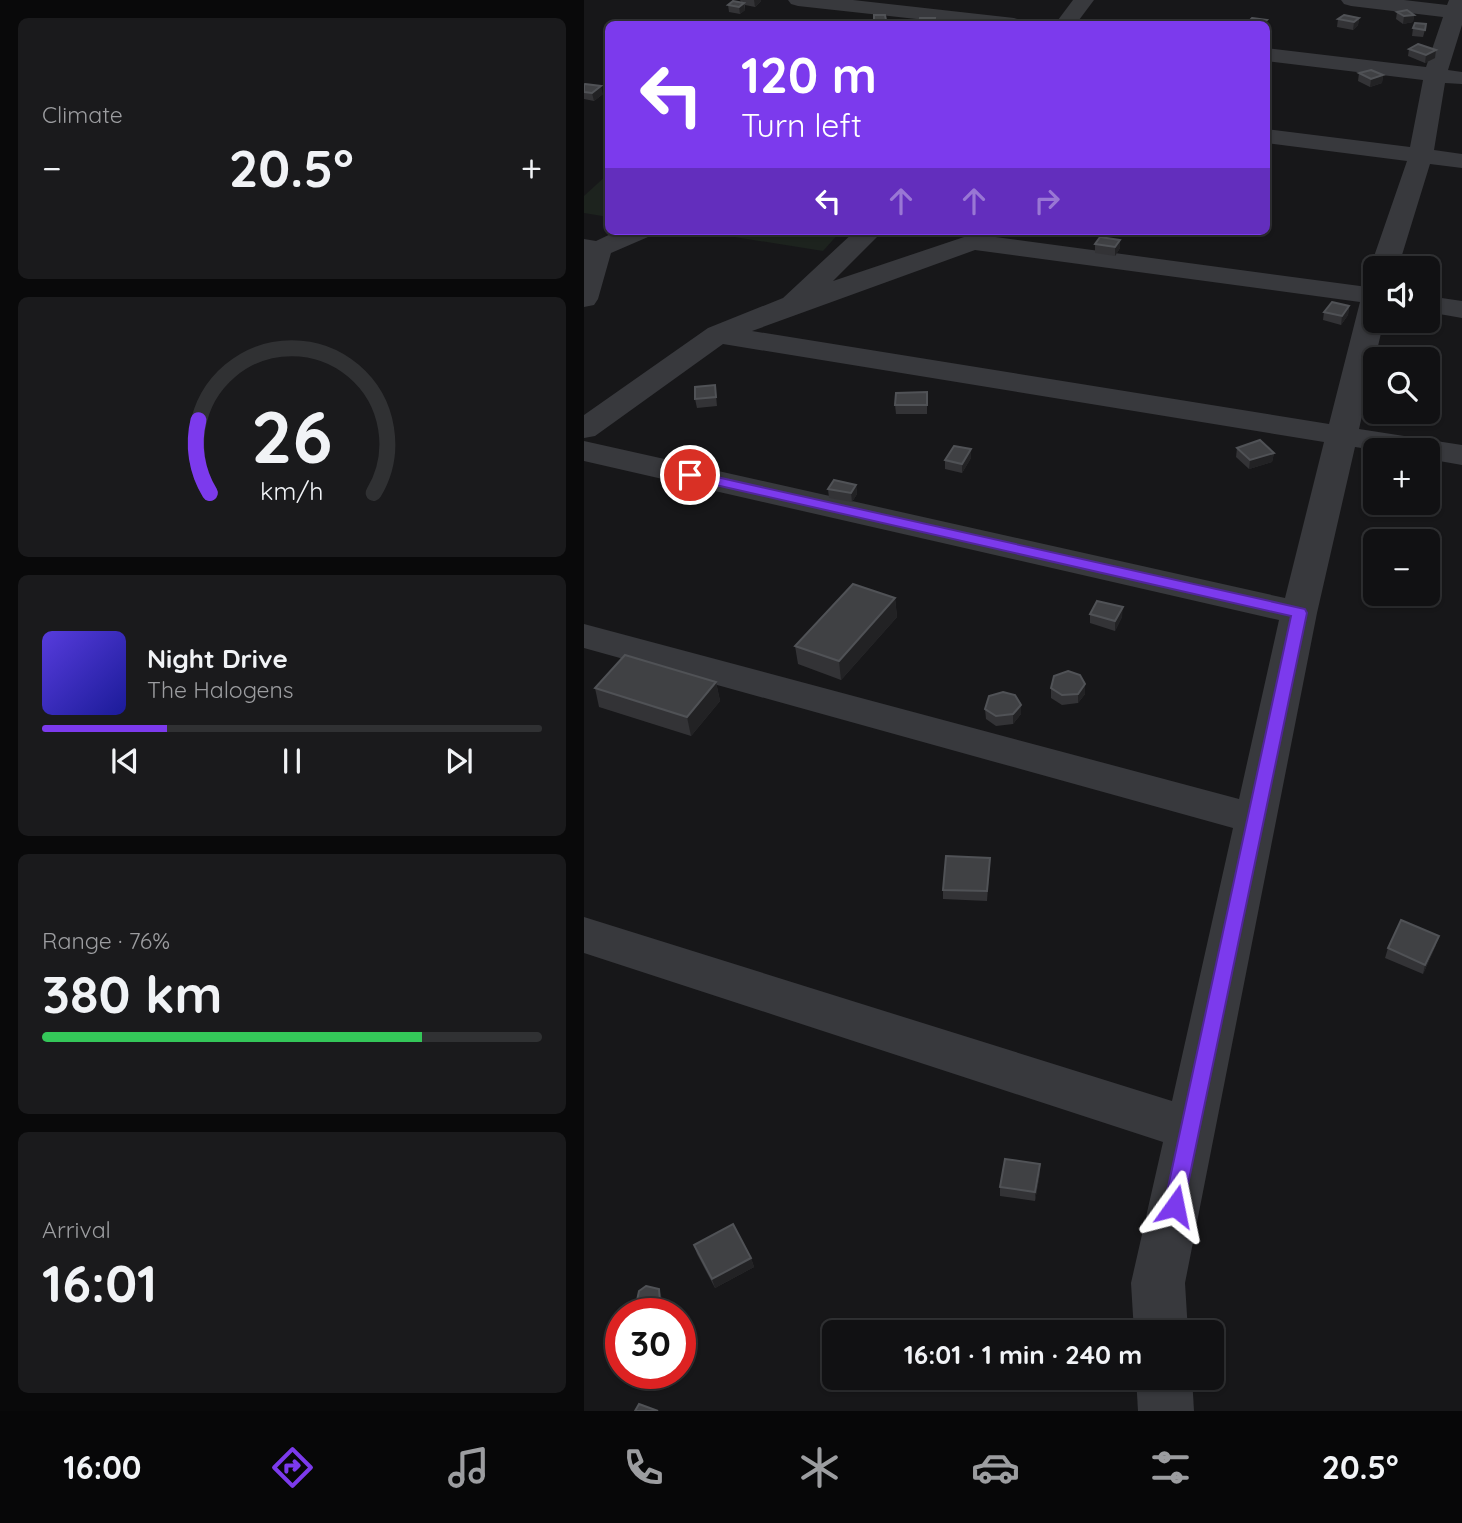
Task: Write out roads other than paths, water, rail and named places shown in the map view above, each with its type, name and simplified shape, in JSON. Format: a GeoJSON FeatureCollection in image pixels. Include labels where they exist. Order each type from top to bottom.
{"type":"FeatureCollection","features":[{"type":"Feature","properties":{"kind":"street"},"geometry":{"type":"LineString","coordinates":[[798,0],[987,21]]}},
{"type":"Feature","properties":{"kind":"street"},"geometry":{"type":"LineString","coordinates":[[1067,21],[1084,0]]}},
{"type":"Feature","properties":{"kind":"street"},"geometry":{"type":"LineString","coordinates":[[1351,0],[1458,9],[1435,75],[1421,155],[1388,256]]}},
{"type":"Feature","properties":{"kind":"street"},"geometry":{"type":"LineString","coordinates":[[1270,54],[1461,78]]}},
{"type":"Feature","properties":{"kind":"street"},"geometry":{"type":"LineString","coordinates":[[1270,136],[1461,161]]}},
{"type":"Feature","properties":{"kind":"street"},"geometry":{"type":"LineString","coordinates":[[584,299],[592,248],[628,235]]}},
{"type":"Feature","properties":{"kind":"street"},"geometry":{"type":"LineString","coordinates":[[793,303],[866,235]]}},
{"type":"Feature","properties":{"kind":"street"},"geometry":{"type":"LineString","coordinates":[[584,429],[718,334],[793,303],[973,242],[1363,295]]}},
{"type":"Feature","properties":{"kind":"street"},"geometry":{"type":"LineString","coordinates":[[1440,306],[1461,310]]}},
{"type":"Feature","properties":{"kind":"street"},"geometry":{"type":"LineString","coordinates":[[1161,1320],[1158,1283],[1299,613],[1366,333]]}},
{"type":"Feature","properties":{"kind":"street"},"geometry":{"type":"LineString","coordinates":[[718,334],[1461,454]]}},
{"type":"Feature","properties":{"kind":"street"},"geometry":{"type":"LineString","coordinates":[[584,451],[1299,613]]}},
{"type":"Feature","properties":{"kind":"street"},"geometry":{"type":"LineString","coordinates":[[584,636],[1256,819]]}},
{"type":"Feature","properties":{"kind":"street"},"geometry":{"type":"LineString","coordinates":[[584,935],[1191,1129]]}},
{"type":"Feature","properties":{"kind":"street"},"geometry":{"type":"LineString","coordinates":[[1165,1390],[1167,1411]]}}]}
